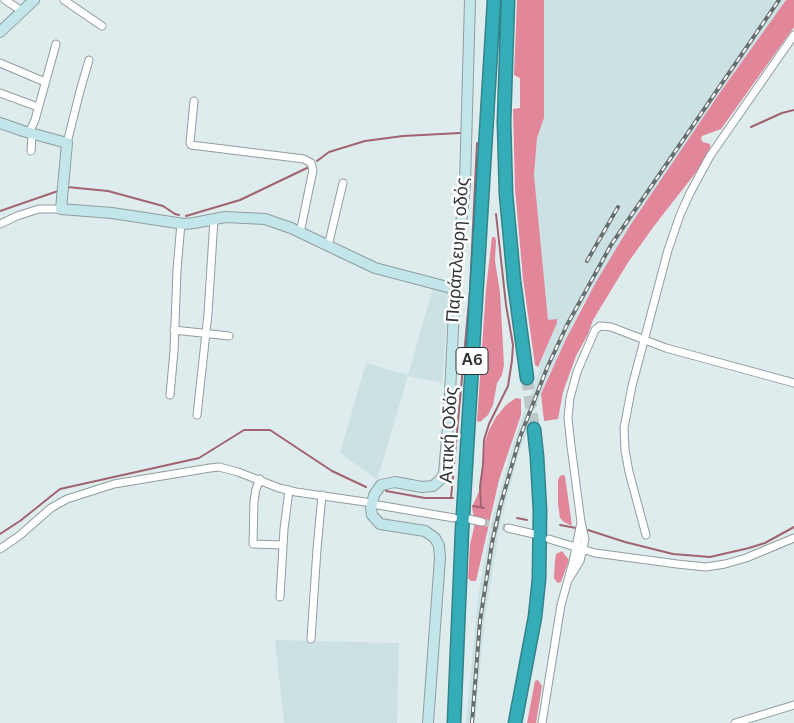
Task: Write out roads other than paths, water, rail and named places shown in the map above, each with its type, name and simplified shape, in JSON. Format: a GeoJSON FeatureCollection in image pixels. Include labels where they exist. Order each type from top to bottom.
{"type":"FeatureCollection","features":[{"type":"Feature","properties":{"kind":"highway","name":"Αττική Οδός"},"geometry":{"type":"LineString","coordinates":[[454,723],[463,515],[494,0]]}},
{"type":"Feature","properties":{"kind":"highway"},"geometry":{"type":"LineString","coordinates":[[508,0],[504,122],[506,194],[514,281],[527,378]]}},
{"type":"Feature","properties":{"kind":"highway"},"geometry":{"type":"LineString","coordinates":[[516,723],[535,617],[539,579],[540,511],[534,429]]}},
{"type":"Feature","properties":{"kind":"street"},"geometry":{"type":"LineString","coordinates":[[5,0],[22,11]]}},
{"type":"Feature","properties":{"kind":"street"},"geometry":{"type":"LineString","coordinates":[[0,32],[34,0]]}},
{"type":"Feature","properties":{"kind":"street"},"geometry":{"type":"LineString","coordinates":[[64,0],[102,26]]}},
{"type":"Feature","properties":{"kind":"street","name":"Παράπλευρη οδός"},"geometry":{"type":"LineString","coordinates":[[375,504],[385,487],[395,482],[422,487],[433,486],[441,479],[444,472],[465,184],[470,0]]}},
{"type":"Feature","properties":{"kind":"street"},"geometry":{"type":"LineString","coordinates":[[646,535],[628,472],[624,428],[632,386],[668,250],[680,215],[710,156],[794,35]]}},
{"type":"Feature","properties":{"kind":"street"},"geometry":{"type":"LineString","coordinates":[[31,151],[31,133],[56,44]]}},
{"type":"Feature","properties":{"kind":"street"},"geometry":{"type":"LineString","coordinates":[[60,209],[67,143],[89,60]]}},
{"type":"Feature","properties":{"kind":"street"},"geometry":{"type":"LineString","coordinates":[[0,63],[45,82]]}},
{"type":"Feature","properties":{"kind":"street"},"geometry":{"type":"LineString","coordinates":[[0,93],[38,108]]}},
{"type":"Feature","properties":{"kind":"street"},"geometry":{"type":"LineString","coordinates":[[194,101],[191,145],[304,158],[311,163],[313,170],[300,233]]}},
{"type":"Feature","properties":{"kind":"street"},"geometry":{"type":"LineString","coordinates":[[0,123],[67,143]]}},
{"type":"Feature","properties":{"kind":"street"},"geometry":{"type":"LineString","coordinates":[[328,246],[343,183]]}},
{"type":"Feature","properties":{"kind":"street"},"geometry":{"type":"LineString","coordinates":[[0,224],[17,216],[39,210],[60,209],[112,213],[194,224],[214,219],[241,217],[265,219],[375,268],[456,290]]}},
{"type":"Feature","properties":{"kind":"street"},"geometry":{"type":"LineString","coordinates":[[197,415],[206,333],[214,219]]}},
{"type":"Feature","properties":{"kind":"street"},"geometry":{"type":"LineString","coordinates":[[170,395],[181,223]]}},
{"type":"Feature","properties":{"kind":"street"},"geometry":{"type":"LineString","coordinates":[[542,723],[561,605],[580,549],[581,522],[568,418],[570,398],[576,372],[595,330],[600,326],[611,327],[644,341],[686,354],[794,383]]}},
{"type":"Feature","properties":{"kind":"street"},"geometry":{"type":"LineString","coordinates":[[174,330],[229,336]]}},
{"type":"Feature","properties":{"kind":"street"},"geometry":{"type":"LineString","coordinates":[[0,549],[19,536],[58,503],[114,484],[219,467],[289,490],[454,518]]}},
{"type":"Feature","properties":{"kind":"street"},"geometry":{"type":"LineString","coordinates":[[260,479],[254,501],[253,544],[283,546]]}},
{"type":"Feature","properties":{"kind":"street"},"geometry":{"type":"LineString","coordinates":[[280,597],[289,490]]}},
{"type":"Feature","properties":{"kind":"street"},"geometry":{"type":"LineString","coordinates":[[311,639],[322,495]]}},
{"type":"Feature","properties":{"kind":"street"},"geometry":{"type":"LineString","coordinates":[[375,504],[378,518],[387,526],[426,531],[435,538],[439,546],[440,558],[428,723]]}},
{"type":"Feature","properties":{"kind":"street"},"geometry":{"type":"LineString","coordinates":[[469,519],[482,522]]}},
{"type":"Feature","properties":{"kind":"street"},"geometry":{"type":"LineString","coordinates":[[508,528],[534,534]]}},
{"type":"Feature","properties":{"kind":"street"},"geometry":{"type":"LineString","coordinates":[[549,539],[580,549],[613,556],[706,567],[746,558],[794,538]]}},
{"type":"Feature","properties":{"kind":"street"},"geometry":{"type":"LineString","coordinates":[[735,723],[794,705]]}},
{"type":"Feature","properties":{"kind":"street"},"geometry":{"type":"LineString","coordinates":[[753,723],[769,713]]}},
{"type":"Feature","properties":{"kind":"waterway"},"geometry":{"type":"LineString","coordinates":[[751,127],[782,113],[794,110]]}},
{"type":"Feature","properties":{"kind":"waterway"},"geometry":{"type":"LineString","coordinates":[[317,161],[329,152],[365,141],[403,136],[460,133]]}},
{"type":"Feature","properties":{"kind":"waterway"},"geometry":{"type":"LineString","coordinates":[[453,498],[451,498],[470,290],[477,143]]}},
{"type":"Feature","properties":{"kind":"waterway"},"geometry":{"type":"LineString","coordinates":[[186,216],[240,200],[309,167]]}},
{"type":"Feature","properties":{"kind":"waterway"},"geometry":{"type":"LineString","coordinates":[[67,187],[108,191],[163,206],[179,215]]}},
{"type":"Feature","properties":{"kind":"waterway"},"geometry":{"type":"LineString","coordinates":[[0,211],[58,191]]}},
{"type":"Feature","properties":{"kind":"waterway"},"geometry":{"type":"LineString","coordinates":[[481,507],[480,487],[484,440],[489,424],[508,386],[513,345],[506,305],[496,214]]}},
{"type":"Feature","properties":{"kind":"waterway"},"geometry":{"type":"LineString","coordinates":[[0,534],[20,521],[60,489],[199,458],[244,430],[270,430],[332,471],[366,487]]}},
{"type":"Feature","properties":{"kind":"waterway"},"geometry":{"type":"LineString","coordinates":[[386,491],[425,498],[451,498]]}},
{"type":"Feature","properties":{"kind":"waterway"},"geometry":{"type":"LineString","coordinates":[[473,506],[484,508]]}},
{"type":"Feature","properties":{"kind":"waterway"},"geometry":{"type":"LineString","coordinates":[[517,518],[527,520]]}},
{"type":"Feature","properties":{"kind":"waterway"},"geometry":{"type":"LineString","coordinates":[[560,525],[576,528]]}},
{"type":"Feature","properties":{"kind":"waterway"},"geometry":{"type":"LineString","coordinates":[[588,530],[673,554],[710,557],[765,543],[794,527]]}},
{"type":"Feature","properties":{"kind":"tunnel"},"geometry":{"type":"LineString","coordinates":[[527,378],[534,429]]}},
{"type":"Feature","properties":{"kind":"tunnel"},"geometry":{"type":"LineString","coordinates":[[482,522],[508,528]]}},
{"type":"Feature","properties":{"kind":"railway"},"geometry":{"type":"LineString","coordinates":[[472,723],[480,621],[492,543],[520,437],[547,368],[567,325],[611,245],[779,0]]}},
{"type":"Feature","properties":{"kind":"railway"},"geometry":{"type":"LineString","coordinates":[[587,261],[618,207]]}}]}
